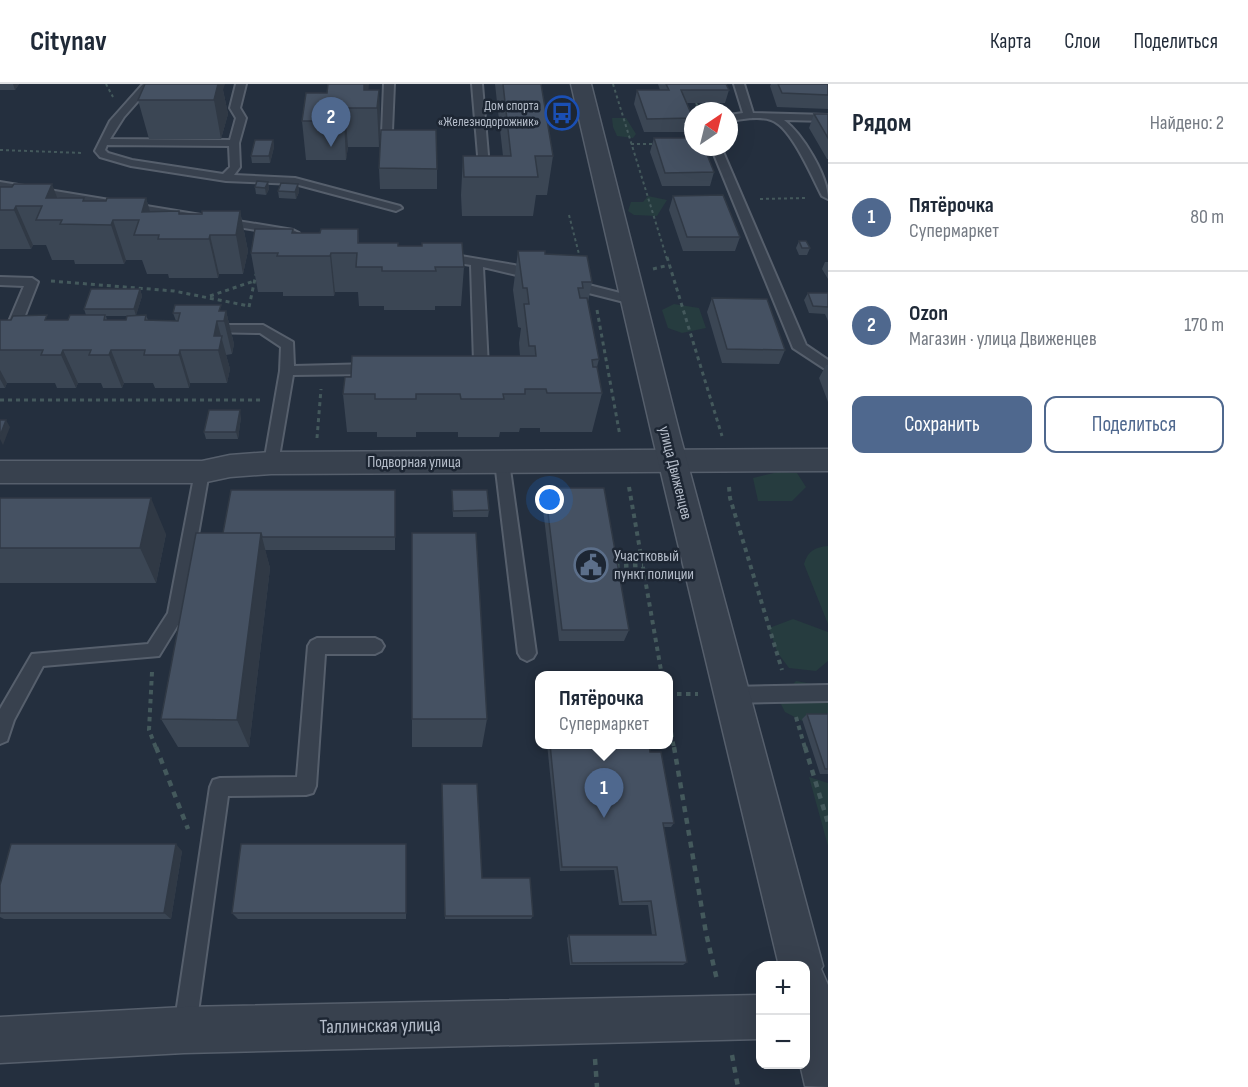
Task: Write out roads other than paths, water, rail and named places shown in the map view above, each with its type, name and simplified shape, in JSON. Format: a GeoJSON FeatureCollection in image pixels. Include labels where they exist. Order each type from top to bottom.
{"type":"FeatureCollection","features":[{"type":"Feature","properties":{"kind":"street","name":"улица Движенцев"},"geometry":{"type":"LineString","coordinates":[[581,84],[632,300],[800,961]]}},
{"type":"Feature","properties":{"kind":"street","name":"Подворная улица"},"geometry":{"type":"LineString","coordinates":[[0,472],[202,472],[230,466],[271,463],[828,460]]}},
{"type":"Feature","properties":{"kind":"street"},"geometry":{"type":"LineString","coordinates":[[810,1014],[828,1086]]}},
{"type":"Feature","properties":{"kind":"street","name":"Таллинская улица"},"geometry":{"type":"LineString","coordinates":[[0,1040],[184,1030],[756,1017]]}},
{"type":"Feature","properties":{"kind":"lane"},"geometry":{"type":"LineString","coordinates":[[148,84],[121,113],[101,146],[104,155],[131,163],[226,178],[295,181],[396,208]]}},
{"type":"Feature","properties":{"kind":"lane"},"geometry":{"type":"LineString","coordinates":[[226,178],[235,167],[234,143],[241,118],[235,108],[241,84]]}},
{"type":"Feature","properties":{"kind":"lane"},"geometry":{"type":"LineString","coordinates":[[389,84],[387,133],[411,142]]}},
{"type":"Feature","properties":{"kind":"lane"},"geometry":{"type":"LineString","coordinates":[[477,84],[486,183]]}},
{"type":"Feature","properties":{"kind":"lane"},"geometry":{"type":"LineString","coordinates":[[739,84],[749,116]]}},
{"type":"Feature","properties":{"kind":"lane"},"geometry":{"type":"LineString","coordinates":[[738,116],[828,118]]}},
{"type":"Feature","properties":{"kind":"lane"},"geometry":{"type":"LineString","coordinates":[[774,117],[792,131],[828,196]]}},
{"type":"Feature","properties":{"kind":"lane"},"geometry":{"type":"LineString","coordinates":[[101,146],[234,143]]}},
{"type":"Feature","properties":{"kind":"lane"},"geometry":{"type":"LineString","coordinates":[[720,156],[800,348],[828,366]]}},
{"type":"Feature","properties":{"kind":"lane"},"geometry":{"type":"LineString","coordinates":[[0,185],[302,234]]}},
{"type":"Feature","properties":{"kind":"lane"},"geometry":{"type":"LineString","coordinates":[[430,255],[554,280],[632,300]]}},
{"type":"Feature","properties":{"kind":"lane"},"geometry":{"type":"LineString","coordinates":[[458,368],[481,368],[477,263]]}},
{"type":"Feature","properties":{"kind":"lane"},"geometry":{"type":"LineString","coordinates":[[0,281],[32,282],[12,331],[36,331]]}},
{"type":"Feature","properties":{"kind":"lane"},"geometry":{"type":"LineString","coordinates":[[200,330],[263,329],[288,345],[287,371],[271,463]]}},
{"type":"Feature","properties":{"kind":"lane"},"geometry":{"type":"LineString","coordinates":[[287,371],[390,369]]}},
{"type":"Feature","properties":{"kind":"lane"},"geometry":{"type":"LineString","coordinates":[[502,462],[527,653]]}},
{"type":"Feature","properties":{"kind":"lane"},"geometry":{"type":"LineString","coordinates":[[2,723],[38,660],[153,651],[176,615],[202,472]]}},
{"type":"Feature","properties":{"kind":"lane"},"geometry":{"type":"LineString","coordinates":[[184,1030],[220,787],[306,786],[317,646],[375,646]]}},
{"type":"Feature","properties":{"kind":"lane"},"geometry":{"type":"LineString","coordinates":[[731,695],[828,693]]}},
{"type":"Feature","properties":{"kind":"place","name":"Дом спорта «Железнодорожник»"},"geometry":{"type":"Point","coordinates":[562,113]}},
{"type":"Feature","properties":{"kind":"place","name":"Ozon"},"geometry":{"type":"Point","coordinates":[331,147]}},
{"type":"Feature","properties":{"kind":"place","name":"Участковый пункт полиции"},"geometry":{"type":"Point","coordinates":[591,565]}},
{"type":"Feature","properties":{"kind":"place","name":"Пятёрочка"},"geometry":{"type":"Point","coordinates":[604,818]}}]}
